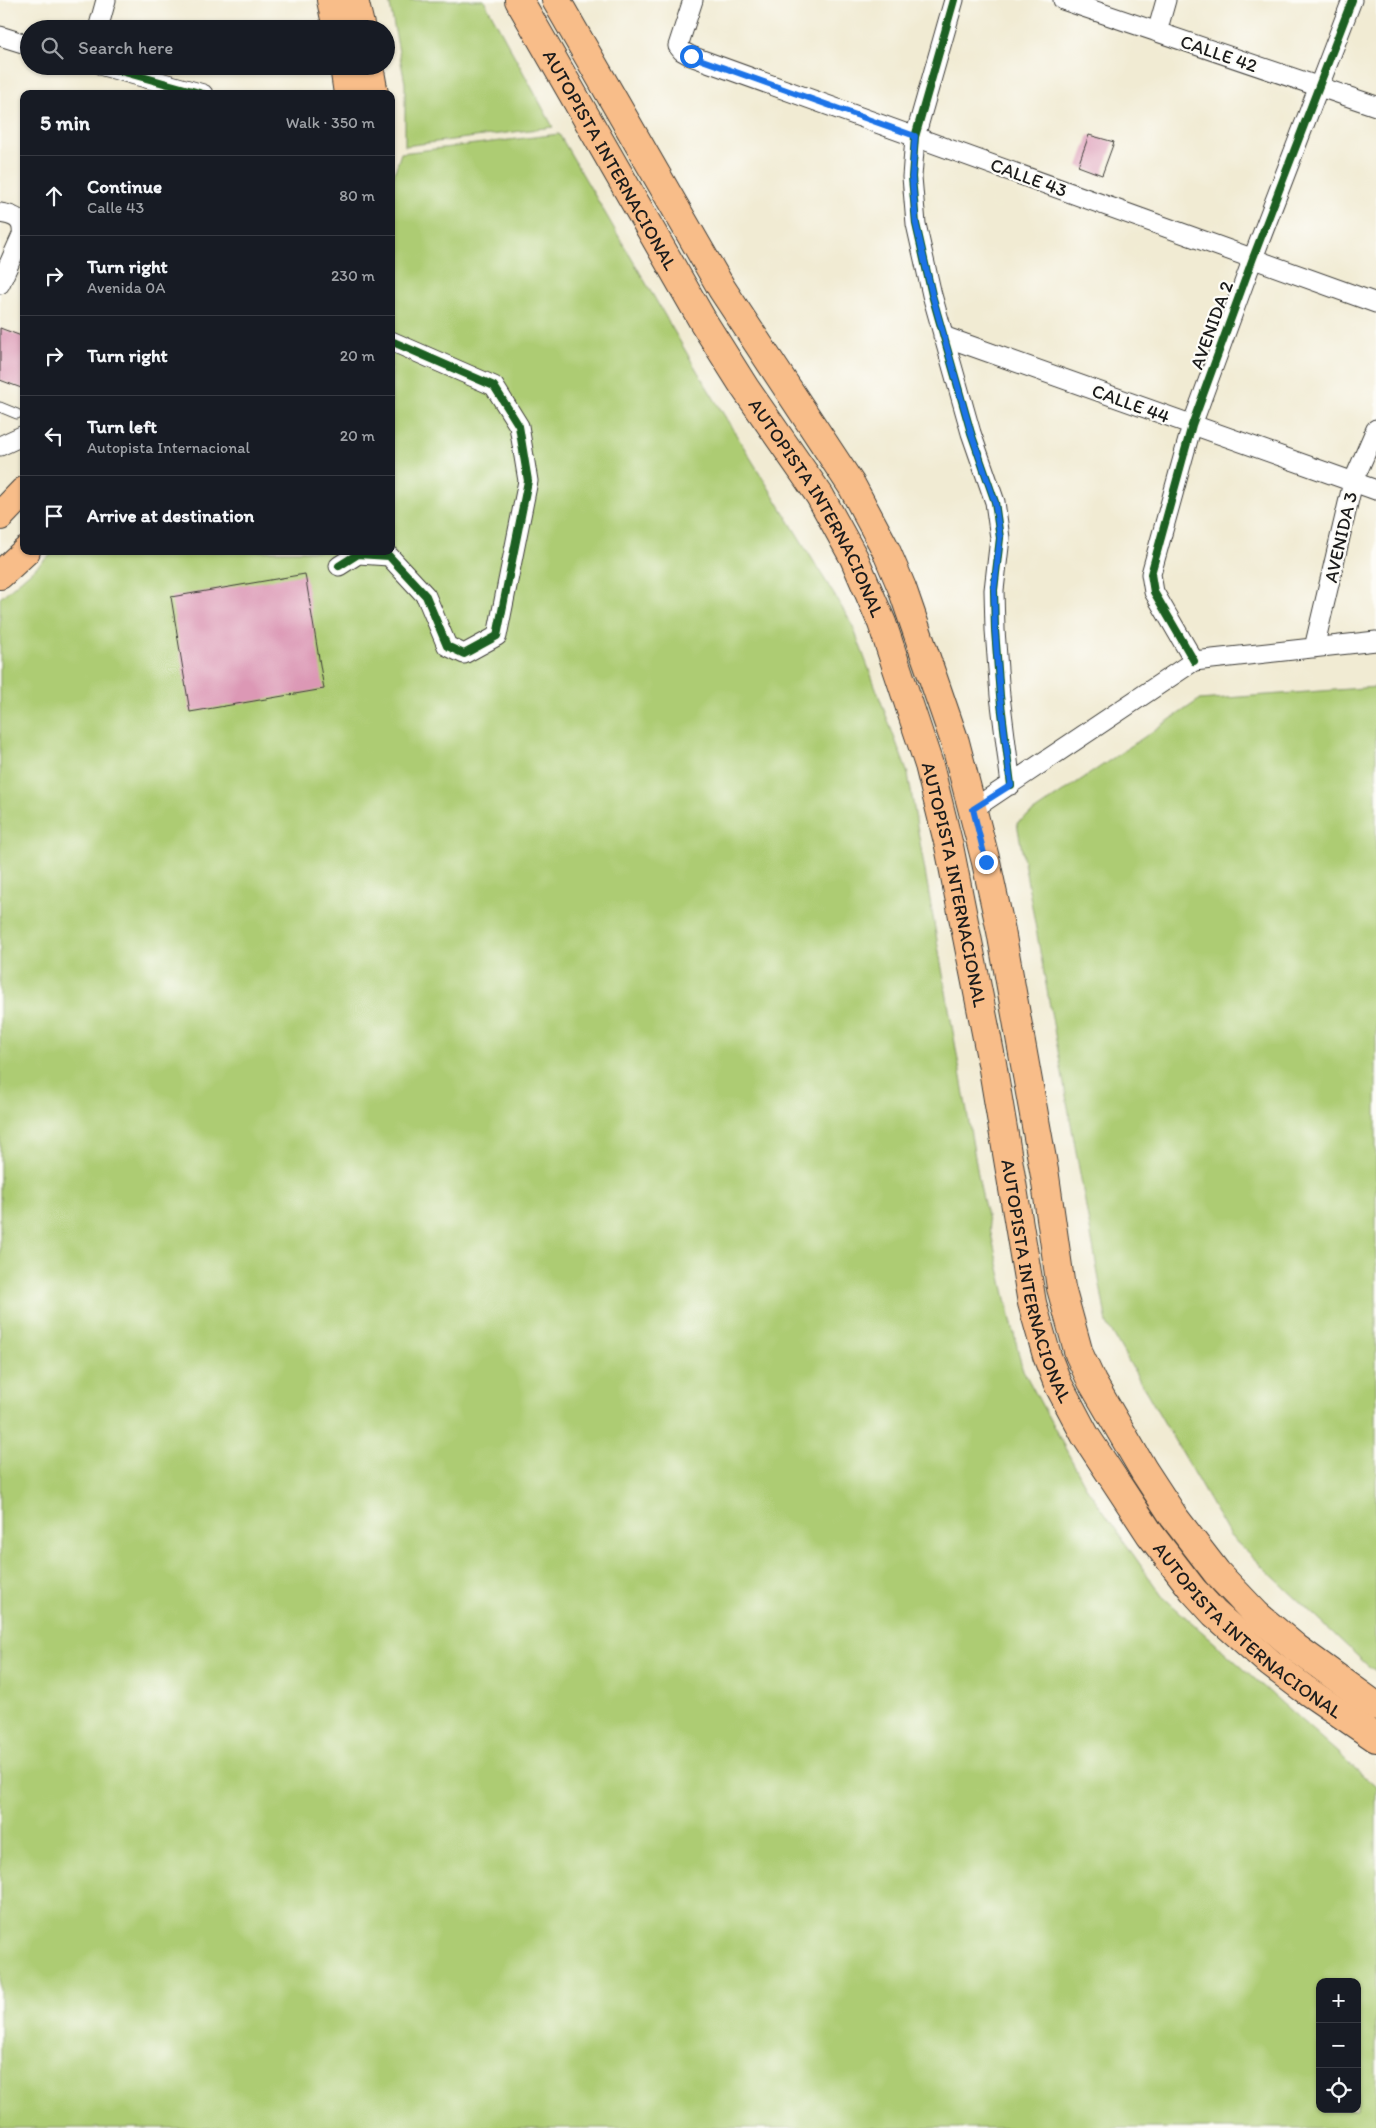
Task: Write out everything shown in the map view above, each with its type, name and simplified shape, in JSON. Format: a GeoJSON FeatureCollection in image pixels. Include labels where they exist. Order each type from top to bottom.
{"type":"FeatureCollection","features":[{"type":"Feature","properties":{"kind":"main road"},"geometry":{"type":"LineString","coordinates":[[330,0],[335,20]]}},
{"type":"Feature","properties":{"kind":"main road"},"geometry":{"type":"LineString","coordinates":[[354,0],[359,20]]}},
{"type":"Feature","properties":{"kind":"main road","name":"AUTOPISTA INTERNACIONAL"},"geometry":{"type":"LineString","coordinates":[[519,0],[699,315],[820,496],[854,558],[882,623],[923,747],[949,846],[992,1063],[1032,1302],[1047,1356],[1058,1384],[1090,1443],[1150,1534],[1193,1590],[1214,1613],[1270,1663],[1376,1738]]}},
{"type":"Feature","properties":{"kind":"main road","name":"AUTOPISTA INTERNACIONAL"},"geometry":{"type":"LineString","coordinates":[[556,0],[722,289],[772,368],[832,456],[870,518],[902,588],[955,742],[973,809],[1001,931],[1021,1037],[1045,1176],[1061,1288],[1079,1354],[1107,1410],[1144,1472],[1217,1573],[1258,1615],[1296,1648],[1376,1706]]}},
{"type":"Feature","properties":{"kind":"main road"},"geometry":{"type":"LineString","coordinates":[[345,75],[347,90]]}},
{"type":"Feature","properties":{"kind":"main road"},"geometry":{"type":"LineString","coordinates":[[371,75],[373,90]]}},
{"type":"Feature","properties":{"kind":"main road"},"geometry":{"type":"LineString","coordinates":[[0,575],[22,555]]}},
{"type":"Feature","properties":{"kind":"street"},"geometry":{"type":"LineString","coordinates":[[100,20],[106,0]]}},
{"type":"Feature","properties":{"kind":"street","name":"CALLE 43"},"geometry":{"type":"LineString","coordinates":[[693,0],[678,46],[682,51],[1376,303]]}},
{"type":"Feature","properties":{"kind":"street"},"geometry":{"type":"LineString","coordinates":[[954,0],[915,136],[912,177],[916,224],[943,336],[971,433],[995,502],[1000,538],[994,590],[995,630],[1000,696],[1011,785]]}},
{"type":"Feature","properties":{"kind":"street","name":"CALLE 42"},"geometry":{"type":"LineString","coordinates":[[1063,0],[1376,106]]}},
{"type":"Feature","properties":{"kind":"street"},"geometry":{"type":"LineString","coordinates":[[1157,32],[1166,0]]}},
{"type":"Feature","properties":{"kind":"street","name":"AVENIDA 2"},"geometry":{"type":"LineString","coordinates":[[1194,661],[1154,592],[1151,574],[1192,425],[1253,258],[1352,0]]}},
{"type":"Feature","properties":{"kind":"street"},"geometry":{"type":"LineString","coordinates":[[0,36],[20,42]]}},
{"type":"Feature","properties":{"kind":"street"},"geometry":{"type":"LineString","coordinates":[[135,75],[189,90]]}},
{"type":"Feature","properties":{"kind":"street"},"geometry":{"type":"LineString","coordinates":[[0,213],[20,220]]}},
{"type":"Feature","properties":{"kind":"street"},"geometry":{"type":"LineString","coordinates":[[0,284],[20,239]]}},
{"type":"Feature","properties":{"kind":"street","name":"CALLE 44"},"geometry":{"type":"LineString","coordinates":[[943,336],[1376,490]]}},
{"type":"Feature","properties":{"kind":"street"},"geometry":{"type":"LineString","coordinates":[[374,555],[389,556],[426,596],[446,646],[464,654],[496,636],[528,481],[519,426],[494,386],[395,343]]}},
{"type":"Feature","properties":{"kind":"street","name":"AVENIDA 3"},"geometry":{"type":"LineString","coordinates":[[1314,648],[1353,482],[1376,429]]}},
{"type":"Feature","properties":{"kind":"street"},"geometry":{"type":"LineString","coordinates":[[0,446],[20,437]]}},
{"type":"Feature","properties":{"kind":"street"},"geometry":{"type":"LineString","coordinates":[[339,566],[356,555]]}},
{"type":"Feature","properties":{"kind":"street"},"geometry":{"type":"LineString","coordinates":[[973,809],[1194,661],[1376,641]]}},
{"type":"Feature","properties":{"kind":"lane"},"geometry":{"type":"LineString","coordinates":[[0,407],[17,414]]}},
{"type":"Feature","properties":{"kind":"green space"},"geometry":{"type":"Polygon","coordinates":[[[389,0],[484,0],[553,127],[405,146],[405,83],[395,31],[395,20],[393,20],[389,0]]]}},
{"type":"Feature","properties":{"kind":"green space"},"geometry":{"type":"Polygon","coordinates":[[[559,134],[699,374],[852,624],[908,774],[980,1186],[1022,1368],[1085,1485],[1162,1596],[1376,1787],[1376,2128],[0,2128],[0,598],[50,555],[395,555],[395,171],[401,153],[559,134]]]}},
{"type":"Feature","properties":{"kind":"green space"},"geometry":{"type":"Polygon","coordinates":[[[1376,687],[1376,1671],[1367,1665],[1230,1536],[1107,1324],[1017,823],[1199,700],[1376,687]]]}},
{"type":"Feature","properties":{"kind":"building"},"geometry":{"type":"Polygon","coordinates":[[[1089,135],[1114,142],[1102,175],[1078,166],[1089,135]]]}},
{"type":"Feature","properties":{"kind":"building"},"geometry":{"type":"Polygon","coordinates":[[[0,328],[20,336],[20,388],[0,380],[0,328]]]}},
{"type":"Feature","properties":{"kind":"building"},"geometry":{"type":"Polygon","coordinates":[[[305,574],[324,689],[190,712],[171,597],[305,574]]]}},
{"type":"Feature","properties":{"kind":"cycle path"},"geometry":{"type":"LineString","coordinates":[[954,0],[915,137],[912,177],[916,224],[932,295],[971,433],[995,502],[1000,538],[994,590],[995,630],[1000,696],[1011,785]]}},
{"type":"Feature","properties":{"kind":"cycle path"},"geometry":{"type":"LineString","coordinates":[[1194,661],[1154,592],[1151,574],[1192,425],[1253,258],[1352,0]]}},
{"type":"Feature","properties":{"kind":"cycle path"},"geometry":{"type":"LineString","coordinates":[[135,75],[189,90]]}},
{"type":"Feature","properties":{"kind":"cycle path"},"geometry":{"type":"LineString","coordinates":[[374,555],[389,556],[426,596],[447,646],[464,654],[497,636],[528,481],[519,426],[494,386],[395,343]]}},
{"type":"Feature","properties":{"kind":"cycle path"},"geometry":{"type":"LineString","coordinates":[[339,566],[356,555]]}},
{"type":"Feature","properties":{"kind":"route"},"geometry":{"type":"LineString","coordinates":[[691,56],[915,136],[912,177],[916,224],[943,336],[971,433],[995,502],[1000,538],[994,590],[995,630],[1000,696],[1011,785],[973,809],[986,862]]}}]}
